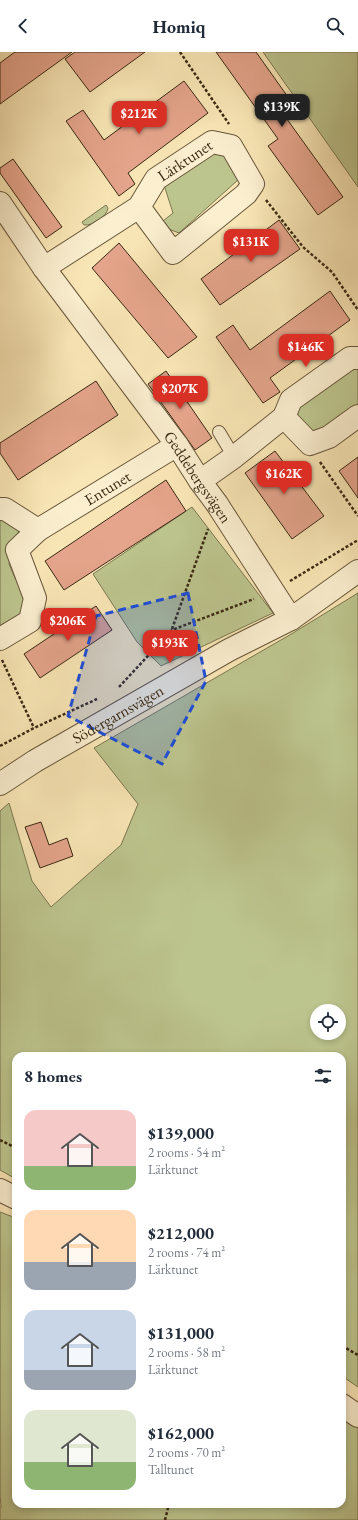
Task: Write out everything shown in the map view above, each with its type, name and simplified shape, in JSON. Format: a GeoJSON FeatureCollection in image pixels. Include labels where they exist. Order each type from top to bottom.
{"type":"FeatureCollection","features":[{"type":"Feature","properties":{"kind":"street","name":"Lärktunet"},"geometry":{"type":"LineString","coordinates":[[44,268],[139,207],[156,179],[212,142],[231,146],[253,184]]}},
{"type":"Feature","properties":{"kind":"street"},"geometry":{"type":"LineString","coordinates":[[139,207],[172,253],[246,194],[253,184]]}},
{"type":"Feature","properties":{"kind":"street","name":"Geddebergsvägen"},"geometry":{"type":"LineString","coordinates":[[0,203],[44,268],[177,445],[275,591],[291,619]]}},
{"type":"Feature","properties":{"kind":"street"},"geometry":{"type":"LineString","coordinates":[[200,481],[284,417],[291,400],[350,358],[358,358]]}},
{"type":"Feature","properties":{"kind":"street"},"geometry":{"type":"LineString","coordinates":[[284,417],[310,444],[329,437],[358,416]]}},
{"type":"Feature","properties":{"kind":"street","name":"Entunet"},"geometry":{"type":"LineString","coordinates":[[0,639],[30,621],[36,598],[17,550],[38,530],[177,445]]}},
{"type":"Feature","properties":{"kind":"street"},"geometry":{"type":"LineString","coordinates":[[0,509],[5,508],[38,530]]}},
{"type":"Feature","properties":{"kind":"street","name":"Södergarnsvägen"},"geometry":{"type":"LineString","coordinates":[[0,784],[35,761],[229,650],[291,619],[358,571]]}},
{"type":"Feature","properties":{"kind":"street"},"geometry":{"type":"LineString","coordinates":[[0,1190],[12,1196]]}},
{"type":"Feature","properties":{"kind":"street"},"geometry":{"type":"LineString","coordinates":[[346,1408],[358,1416]]}},
{"type":"Feature","properties":{"kind":"lane"},"geometry":{"type":"LineString","coordinates":[[219,432],[234,456]]}},
{"type":"Feature","properties":{"kind":"path"},"geometry":{"type":"LineString","coordinates":[[180,52],[229,123],[231,146]]}},
{"type":"Feature","properties":{"kind":"path"},"geometry":{"type":"LineString","coordinates":[[253,184],[303,247],[332,272],[358,310]]}},
{"type":"Feature","properties":{"kind":"path"},"geometry":{"type":"LineString","coordinates":[[310,444],[317,458],[358,516]]}},
{"type":"Feature","properties":{"kind":"path"},"geometry":{"type":"LineString","coordinates":[[117,690],[172,630],[217,504]]}},
{"type":"Feature","properties":{"kind":"path"},"geometry":{"type":"LineString","coordinates":[[172,630],[275,591],[358,540]]}},
{"type":"Feature","properties":{"kind":"path"},"geometry":{"type":"LineString","coordinates":[[0,656],[34,728]]}},
{"type":"Feature","properties":{"kind":"path"},"geometry":{"type":"LineString","coordinates":[[0,746],[34,728],[103,696]]}},
{"type":"Feature","properties":{"kind":"path"},"geometry":{"type":"LineString","coordinates":[[0,1140],[12,1146]]}},
{"type":"Feature","properties":{"kind":"path"},"geometry":{"type":"LineString","coordinates":[[346,1348],[358,1355]]}},
{"type":"Feature","properties":{"kind":"path"},"geometry":{"type":"LineString","coordinates":[[165,1520],[168,1508]]}},
{"type":"Feature","properties":{"kind":"highlighted area"},"geometry":{"type":"Polygon","coordinates":[[[188,593],[206,681],[162,764],[68,716],[96,616],[188,593]]]}},
{"type":"Feature","properties":{"kind":"green space"},"geometry":{"type":"Polygon","coordinates":[[[263,52],[358,52],[358,187],[263,52]]]}},
{"type":"Feature","properties":{"kind":"green space"},"geometry":{"type":"Polygon","coordinates":[[[219,146],[226,154],[238,180],[179,233],[158,225],[173,213],[164,185],[219,146]]]}},
{"type":"Feature","properties":{"kind":"green space"},"geometry":{"type":"Polygon","coordinates":[[[106,205],[108,208],[102,218],[91,224],[84,225],[82,222],[106,205]]]}},
{"type":"Feature","properties":{"kind":"green space"},"geometry":{"type":"Polygon","coordinates":[[[356,367],[358,368],[358,409],[313,433],[300,425],[297,411],[302,401],[356,367]]]}},
{"type":"Feature","properties":{"kind":"green space"},"geometry":{"type":"Polygon","coordinates":[[[192,507],[273,613],[161,666],[137,642],[93,574],[192,507]]]}},
{"type":"Feature","properties":{"kind":"green space"},"geometry":{"type":"Polygon","coordinates":[[[0,516],[21,526],[13,545],[9,564],[15,578],[27,593],[27,606],[15,621],[0,626],[0,516]]]}},
{"type":"Feature","properties":{"kind":"green space"},"geometry":{"type":"Polygon","coordinates":[[[358,593],[358,1387],[346,1379],[346,1052],[12,1052],[12,1177],[0,1170],[0,811],[9,803],[32,881],[51,907],[121,845],[138,804],[94,748],[293,633],[358,593]]]}},
{"type":"Feature","properties":{"kind":"green space"},"geometry":{"type":"Polygon","coordinates":[[[0,1212],[12,1216],[12,1508],[346,1508],[346,1418],[358,1426],[358,1520],[0,1520],[0,1212]]]}},
{"type":"Feature","properties":{"kind":"building"},"geometry":{"type":"Polygon","coordinates":[[[15,52],[72,52],[0,104],[0,63],[15,52]]]}},
{"type":"Feature","properties":{"kind":"building"},"geometry":{"type":"Polygon","coordinates":[[[75,52],[145,52],[90,92],[65,59],[75,52]]]}},
{"type":"Feature","properties":{"kind":"building"},"geometry":{"type":"Polygon","coordinates":[[[216,52],[256,52],[295,107],[284,115],[343,197],[318,215],[268,146],[278,139],[216,52]]]}},
{"type":"Feature","properties":{"kind":"building"},"geometry":{"type":"Polygon","coordinates":[[[184,81],[208,113],[128,173],[135,184],[119,196],[66,121],[83,110],[104,140],[184,81]]]}},
{"type":"Feature","properties":{"kind":"building"},"geometry":{"type":"Polygon","coordinates":[[[13,159],[62,227],[46,238],[0,173],[0,168],[13,159]]]}},
{"type":"Feature","properties":{"kind":"building"},"geometry":{"type":"Polygon","coordinates":[[[279,220],[300,249],[220,305],[201,279],[279,220]]]}},
{"type":"Feature","properties":{"kind":"building"},"geometry":{"type":"Polygon","coordinates":[[[119,243],[197,337],[168,358],[92,268],[119,243]]]}},
{"type":"Feature","properties":{"kind":"building"},"geometry":{"type":"Polygon","coordinates":[[[330,291],[350,320],[270,378],[280,392],[263,403],[216,337],[233,325],[250,350],[330,291]]]}},
{"type":"Feature","properties":{"kind":"building"},"geometry":{"type":"Polygon","coordinates":[[[166,371],[212,438],[195,450],[148,384],[166,371]]]}},
{"type":"Feature","properties":{"kind":"building"},"geometry":{"type":"Polygon","coordinates":[[[96,381],[118,415],[18,480],[0,453],[0,443],[96,381]]]}},
{"type":"Feature","properties":{"kind":"building"},"geometry":{"type":"Polygon","coordinates":[[[275,451],[324,516],[292,539],[245,473],[275,451]]]}},
{"type":"Feature","properties":{"kind":"building"},"geometry":{"type":"Polygon","coordinates":[[[358,457],[358,498],[339,471],[358,457]]]}},
{"type":"Feature","properties":{"kind":"building"},"geometry":{"type":"Polygon","coordinates":[[[166,480],[186,511],[64,590],[45,561],[166,480]]]}},
{"type":"Feature","properties":{"kind":"building"},"geometry":{"type":"Polygon","coordinates":[[[96,606],[112,630],[40,678],[24,654],[96,606]]]}},
{"type":"Feature","properties":{"kind":"building"},"geometry":{"type":"Polygon","coordinates":[[[41,822],[49,845],[67,838],[73,856],[40,868],[25,827],[41,822]]]}}]}
